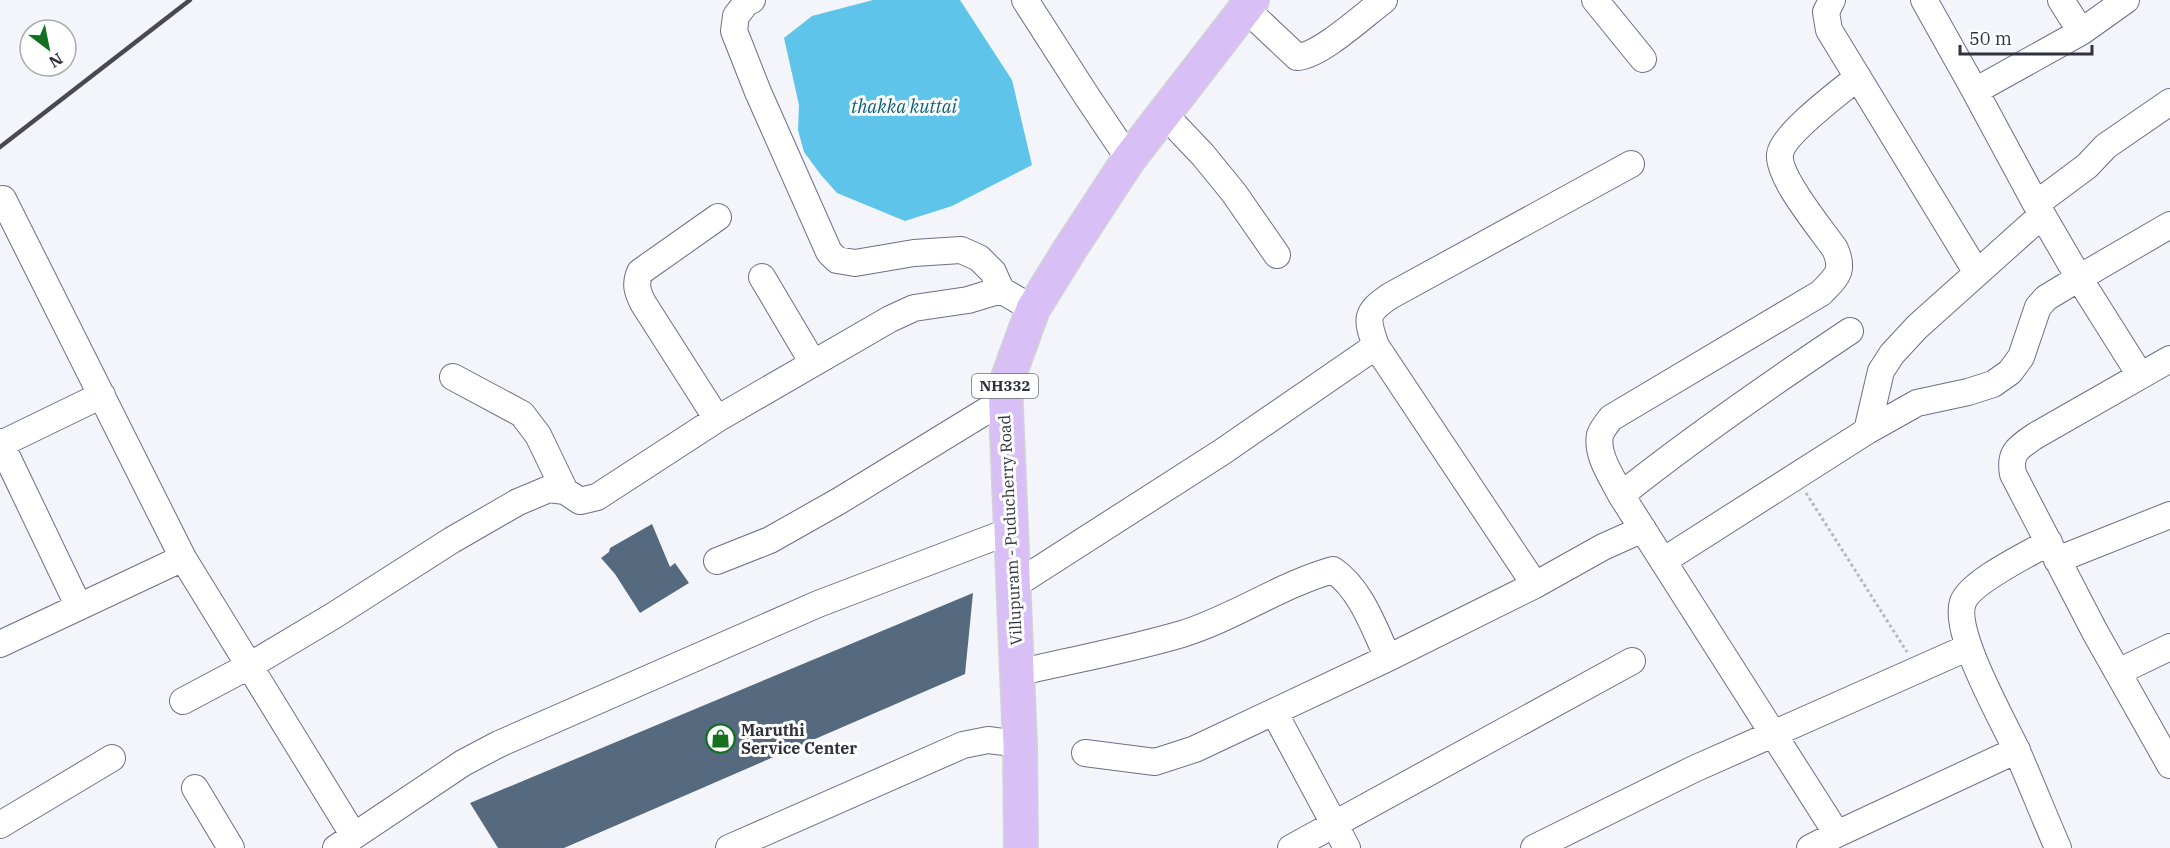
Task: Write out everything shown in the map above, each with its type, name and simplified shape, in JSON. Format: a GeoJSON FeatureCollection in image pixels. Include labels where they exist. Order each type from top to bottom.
{"type":"FeatureCollection","features":[{"type":"Feature","properties":{"kind":"highway","name":"Villupuram - Puducherry Road"},"geometry":{"type":"LineString","coordinates":[[1021,848],[1020,744],[1005,386],[1033,309],[1129,159],[1249,4]]}},
{"type":"Feature","properties":{"kind":"street"},"geometry":{"type":"LineString","coordinates":[[752,0],[746,3],[736,16],[734,31],[758,92],[829,252],[837,260],[855,263],[914,253],[960,250],[979,258],[993,272],[1001,290],[1033,309]]}},
{"type":"Feature","properties":{"kind":"street"},"geometry":{"type":"LineString","coordinates":[[1025,0],[1129,159]]}},
{"type":"Feature","properties":{"kind":"street"},"geometry":{"type":"LineString","coordinates":[[1249,4],[1298,57],[1306,57],[1384,0]]}},
{"type":"Feature","properties":{"kind":"street"},"geometry":{"type":"LineString","coordinates":[[1595,0],[1643,59]]}},
{"type":"Feature","properties":{"kind":"street"},"geometry":{"type":"LineString","coordinates":[[1832,0],[1827,12],[1829,30],[1977,273]]}},
{"type":"Feature","properties":{"kind":"street"},"geometry":{"type":"LineString","coordinates":[[1924,0],[2039,210],[2140,375]]}},
{"type":"Feature","properties":{"kind":"street"},"geometry":{"type":"LineString","coordinates":[[2061,0],[2081,32]]}},
{"type":"Feature","properties":{"kind":"street"},"geometry":{"type":"LineString","coordinates":[[1975,91],[2081,32],[2126,0]]}},
{"type":"Feature","properties":{"kind":"street"},"geometry":{"type":"LineString","coordinates":[[1837,834],[1621,495],[1599,447],[1601,432],[1611,418],[1821,293],[1837,276],[1840,261],[1835,249],[1793,189],[1783,170],[1780,155],[1786,140],[1858,77]]}},
{"type":"Feature","properties":{"kind":"street"},"geometry":{"type":"LineString","coordinates":[[1867,431],[1881,371],[1892,354],[1917,327],[1977,273],[2106,146],[2170,102]]}},
{"type":"Feature","properties":{"kind":"street"},"geometry":{"type":"LineString","coordinates":[[1164,114],[1203,155],[1234,193],[1277,255]]}},
{"type":"Feature","properties":{"kind":"street"},"geometry":{"type":"LineString","coordinates":[[1535,585],[1376,346],[1369,321],[1373,307],[1390,296],[1631,164]]}},
{"type":"Feature","properties":{"kind":"street"},"geometry":{"type":"LineString","coordinates":[[3,199],[183,558],[249,666],[345,842],[463,763],[499,744],[818,604],[1010,531]]}},
{"type":"Feature","properties":{"kind":"street"},"geometry":{"type":"LineString","coordinates":[[717,419],[643,303],[637,291],[636,282],[640,272],[718,217]]}},
{"type":"Feature","properties":{"kind":"street"},"geometry":{"type":"LineString","coordinates":[[1663,561],[1867,431],[1917,403],[1993,384],[2010,372],[2021,357],[2038,307],[2046,298],[2170,225]]}},
{"type":"Feature","properties":{"kind":"street"},"geometry":{"type":"LineString","coordinates":[[762,277],[813,363]]}},
{"type":"Feature","properties":{"kind":"street"},"geometry":{"type":"LineString","coordinates":[[183,701],[249,666],[488,518],[518,502],[549,489],[565,491],[580,501],[597,497],[717,419],[890,318],[914,308],[968,300],[1001,290]]}},
{"type":"Feature","properties":{"kind":"street"},"geometry":{"type":"LineString","coordinates":[[1621,495],[1754,395],[1850,331]]}},
{"type":"Feature","properties":{"kind":"street"},"geometry":{"type":"LineString","coordinates":[[1013,586],[1222,452],[1376,346]]}},
{"type":"Feature","properties":{"kind":"street"},"geometry":{"type":"LineString","coordinates":[[2170,359],[2035,436],[2017,449],[2011,461],[2013,474],[2053,551],[2170,765]]}},
{"type":"Feature","properties":{"kind":"street"},"geometry":{"type":"LineString","coordinates":[[453,377],[522,414],[538,435],[565,491]]}},
{"type":"Feature","properties":{"kind":"street"},"geometry":{"type":"LineString","coordinates":[[79,607],[1,443],[102,396]]}},
{"type":"Feature","properties":{"kind":"street"},"geometry":{"type":"LineString","coordinates":[[717,561],[770,540],[1004,400]]}},
{"type":"Feature","properties":{"kind":"street"},"geometry":{"type":"LineString","coordinates":[[2058,848],[2017,750],[1969,647],[1960,615],[1963,600],[1974,588],[2002,568],[2170,515]]}},
{"type":"Feature","properties":{"kind":"street"},"geometry":{"type":"LineString","coordinates":[[1085,753],[1155,762],[1195,749],[1388,658],[1642,529]]}},
{"type":"Feature","properties":{"kind":"street"},"geometry":{"type":"LineString","coordinates":[[0,644],[183,558]]}},
{"type":"Feature","properties":{"kind":"street"},"geometry":{"type":"LineString","coordinates":[[1017,673],[1182,634],[1227,617],[1313,576],[1333,570],[1344,577],[1353,589],[1388,658]]}},
{"type":"Feature","properties":{"kind":"street"},"geometry":{"type":"LineString","coordinates":[[1534,848],[1674,778],[1969,647]]}},
{"type":"Feature","properties":{"kind":"street"},"geometry":{"type":"LineString","coordinates":[[2118,672],[2170,647]]}},
{"type":"Feature","properties":{"kind":"street"},"geometry":{"type":"LineString","coordinates":[[1291,848],[1632,661]]}},
{"type":"Feature","properties":{"kind":"street"},"geometry":{"type":"LineString","coordinates":[[1274,712],[1347,848]]}},
{"type":"Feature","properties":{"kind":"street"},"geometry":{"type":"LineString","coordinates":[[729,848],[963,745],[988,740],[1020,744]]}},
{"type":"Feature","properties":{"kind":"street"},"geometry":{"type":"LineString","coordinates":[[1810,848],[2017,750]]}},
{"type":"Feature","properties":{"kind":"street"},"geometry":{"type":"LineString","coordinates":[[0,825],[112,758]]}},
{"type":"Feature","properties":{"kind":"street"},"geometry":{"type":"LineString","coordinates":[[195,788],[231,848]]}},
{"type":"Feature","properties":{"kind":"path"},"geometry":{"type":"LineString","coordinates":[[1795,477],[1917,669]]}},
{"type":"Feature","properties":{"kind":"water","name":"thakka kuttai"},"geometry":{"type":"Polygon","coordinates":[[[873,0],[960,0],[1012,80],[1032,165],[952,206],[905,221],[837,193],[804,152],[798,130],[799,105],[784,38],[812,16],[873,0]]]}},
{"type":"Feature","properties":{"kind":"building"},"geometry":{"type":"Polygon","coordinates":[[[652,524],[670,567],[675,563],[689,583],[640,613],[615,574],[601,558],[609,552],[610,548],[652,524]]]}},
{"type":"Feature","properties":{"kind":"building","name":"Maruthi Service Center"},"geometry":{"type":"Polygon","coordinates":[[[973,593],[965,674],[564,848],[498,848],[470,803],[973,593]]]}},
{"type":"Feature","properties":{"kind":"railway"},"geometry":{"type":"LineString","coordinates":[[0,147],[190,0]]}},
{"type":"Feature","properties":{"kind":"place","name":"Maruthi Service Center"},"geometry":{"type":"Point","coordinates":[720,739]}}]}
